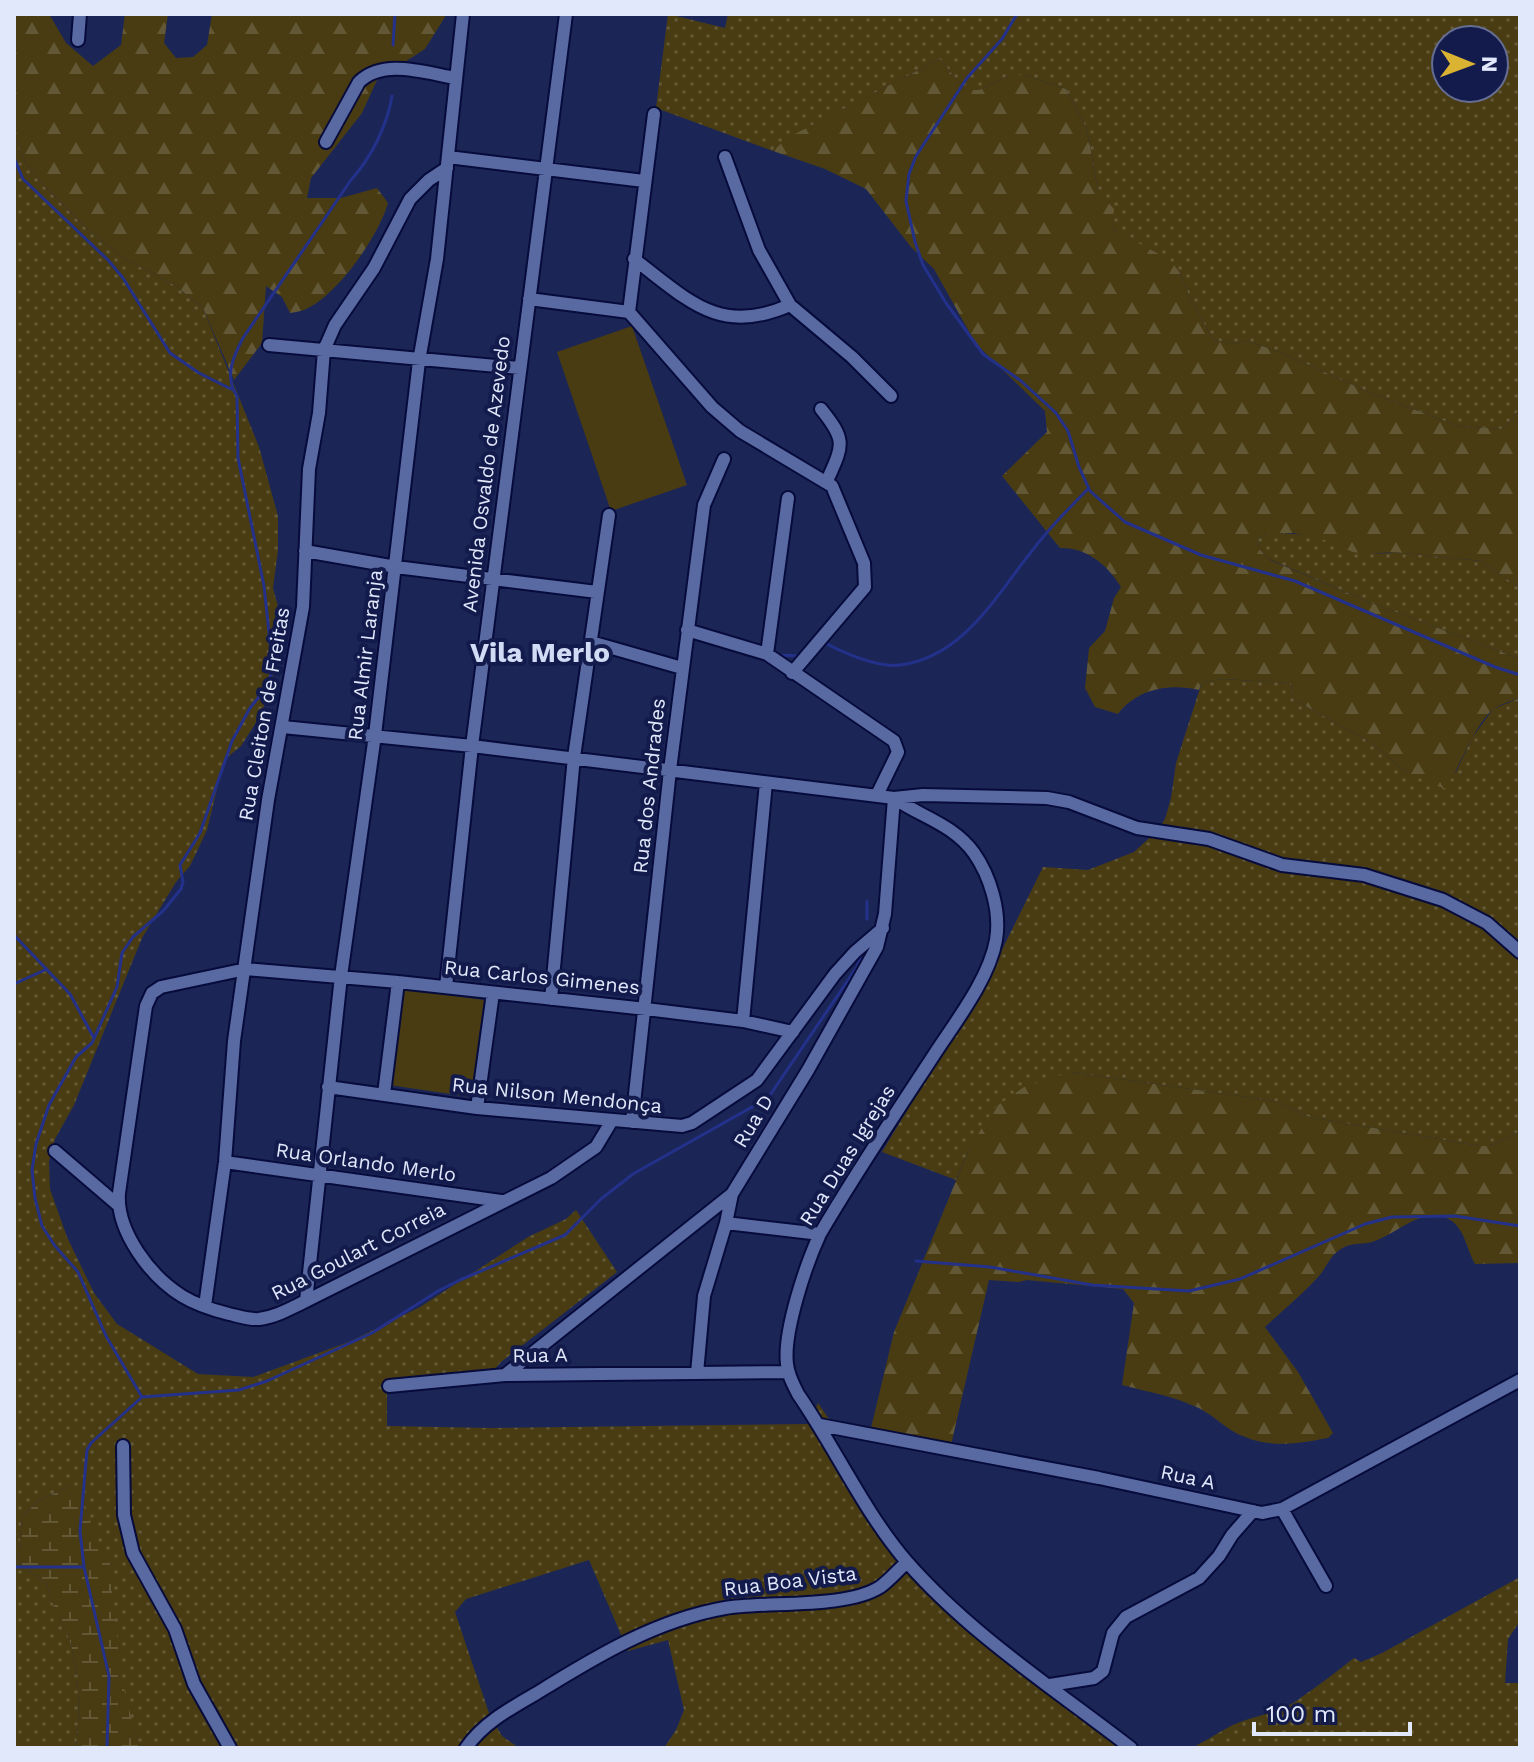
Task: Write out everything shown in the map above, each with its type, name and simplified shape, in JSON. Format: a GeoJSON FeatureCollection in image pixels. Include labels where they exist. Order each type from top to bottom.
{"type":"FeatureCollection","features":[{"type":"Feature","properties":{"kind":"street"},"geometry":{"type":"LineString","coordinates":[[78,40],[80,14]]}},
{"type":"Feature","properties":{"kind":"street","name":"Rua Almir Laranja"},"geometry":{"type":"LineString","coordinates":[[306,1301],[341,976],[375,735],[419,361],[431,301],[463,14]]}},
{"type":"Feature","properties":{"kind":"street","name":"Avenida Osvaldo de Azevedo"},"geometry":{"type":"LineString","coordinates":[[446,987],[472,746],[566,14]]}},
{"type":"Feature","properties":{"kind":"street"},"geometry":{"type":"LineString","coordinates":[[326,142],[359,82],[375,71],[395,68],[456,78]]}},
{"type":"Feature","properties":{"kind":"street"},"geometry":{"type":"LineString","coordinates":[[629,312],[654,114]]}},
{"type":"Feature","properties":{"kind":"street"},"geometry":{"type":"LineString","coordinates":[[725,157],[759,250],[790,305],[852,357],[891,396]]}},
{"type":"Feature","properties":{"kind":"street"},"geometry":{"type":"LineString","coordinates":[[448,162],[644,181]]}},
{"type":"Feature","properties":{"kind":"street","name":"Rua Cleiton de Freitas"},"geometry":{"type":"LineString","coordinates":[[205,1306],[225,1162],[230,1080],[268,800],[303,607],[309,469],[319,413],[324,350],[335,325],[374,268],[410,199],[448,162]]}},
{"type":"Feature","properties":{"kind":"street"},"geometry":{"type":"LineString","coordinates":[[634,259],[683,295],[724,317],[754,318],[790,305]]}},
{"type":"Feature","properties":{"kind":"street"},"geometry":{"type":"LineString","coordinates":[[529,299],[629,312],[712,407],[740,431],[827,481],[840,502],[864,563],[866,579],[861,593],[792,673]]}},
{"type":"Feature","properties":{"kind":"street"},"geometry":{"type":"LineString","coordinates":[[269,345],[519,368]]}},
{"type":"Feature","properties":{"kind":"street"},"geometry":{"type":"LineString","coordinates":[[821,409],[837,429],[841,442],[827,481]]}},
{"type":"Feature","properties":{"kind":"street","name":"Rua dos Andrades"},"geometry":{"type":"LineString","coordinates":[[632,1122],[670,770],[704,505],[724,459]]}},
{"type":"Feature","properties":{"kind":"street"},"geometry":{"type":"LineString","coordinates":[[767,654],[788,498]]}},
{"type":"Feature","properties":{"kind":"street"},"geometry":{"type":"LineString","coordinates":[[551,999],[574,757],[609,515]]}},
{"type":"Feature","properties":{"kind":"street"},"geometry":{"type":"LineString","coordinates":[[305,551],[396,567],[597,592]]}},
{"type":"Feature","properties":{"kind":"street"},"geometry":{"type":"LineString","coordinates":[[687,630],[767,654],[896,743],[898,752],[877,795]]}},
{"type":"Feature","properties":{"kind":"street"},"geometry":{"type":"LineString","coordinates":[[591,642],[682,668]]}},
{"type":"Feature","properties":{"kind":"street"},"geometry":{"type":"LineString","coordinates":[[283,727],[574,757],[894,798],[923,795],[1047,798],[1069,802],[1137,828],[1209,839],[1282,865],[1364,875],[1431,896],[1478,917],[1520,952]]}},
{"type":"Feature","properties":{"kind":"street"},"geometry":{"type":"LineString","coordinates":[[743,1021],[766,783]]}},
{"type":"Feature","properties":{"kind":"street","name":"Rua D"},"geometry":{"type":"LineString","coordinates":[[505,1375],[732,1194],[869,963],[883,928],[894,798]]}},
{"type":"Feature","properties":{"kind":"street","name":"Rua Duas Igrejas"},"geometry":{"type":"LineString","coordinates":[[788,1372],[786,1349],[789,1336],[820,1234],[866,1157],[963,1010],[984,970],[996,938],[996,909],[992,893],[974,854],[946,827],[894,798]]}},
{"type":"Feature","properties":{"kind":"street"},"geometry":{"type":"LineString","coordinates":[[793,1032],[835,974],[883,928]]}},
{"type":"Feature","properties":{"kind":"street","name":"Rua Carlos Gimenes"},"geometry":{"type":"LineString","coordinates":[[118,1205],[146,1006],[152,993],[161,987],[246,969],[341,976],[646,1009],[743,1021],[793,1032]]}},
{"type":"Feature","properties":{"kind":"street"},"geometry":{"type":"LineString","coordinates":[[384,1094],[398,982]]}},
{"type":"Feature","properties":{"kind":"street"},"geometry":{"type":"LineString","coordinates":[[477,1108],[493,993]]}},
{"type":"Feature","properties":{"kind":"street","name":"Rua Nilson Mendonça"},"geometry":{"type":"LineString","coordinates":[[328,1087],[477,1108],[672,1127],[692,1123],[757,1080],[793,1032]]}},
{"type":"Feature","properties":{"kind":"street","name":"Rua Goulart Correia"},"geometry":{"type":"LineString","coordinates":[[118,1205],[122,1222],[147,1263],[174,1291],[205,1306],[257,1319],[274,1316],[306,1301],[551,1178],[592,1151],[611,1122]]}},
{"type":"Feature","properties":{"kind":"street"},"geometry":{"type":"LineString","coordinates":[[55,1151],[118,1205]]}},
{"type":"Feature","properties":{"kind":"street","name":"Rua Orlando Merlo"},"geometry":{"type":"LineString","coordinates":[[225,1162],[501,1201]]}},
{"type":"Feature","properties":{"kind":"street"},"geometry":{"type":"LineString","coordinates":[[697,1373],[704,1296],[732,1194]]}},
{"type":"Feature","properties":{"kind":"street"},"geometry":{"type":"LineString","coordinates":[[726,1223],[820,1234]]}},
{"type":"Feature","properties":{"kind":"street"},"geometry":{"type":"LineString","coordinates":[[788,1372],[798,1394],[883,1531],[907,1562],[955,1613],[1131,1748]]}},
{"type":"Feature","properties":{"kind":"street","name":"Rua A"},"geometry":{"type":"LineString","coordinates":[[389,1386],[505,1375],[788,1372]]}},
{"type":"Feature","properties":{"kind":"street","name":"Rua A"},"geometry":{"type":"LineString","coordinates":[[820,1425],[1253,1511],[1272,1512],[1520,1380]]}},
{"type":"Feature","properties":{"kind":"street"},"geometry":{"type":"LineString","coordinates":[[123,1446],[122,1495],[127,1535],[133,1553],[175,1629],[194,1684],[230,1748]]}},
{"type":"Feature","properties":{"kind":"street"},"geometry":{"type":"LineString","coordinates":[[1282,1509],[1326,1586]]}},
{"type":"Feature","properties":{"kind":"street"},"geometry":{"type":"LineString","coordinates":[[1050,1685],[1094,1678],[1103,1671],[1113,1633],[1126,1617],[1199,1578],[1253,1511]]}},
{"type":"Feature","properties":{"kind":"street","name":"Rua Boa Vista"},"geometry":{"type":"LineString","coordinates":[[466,1748],[481,1729],[503,1713],[629,1640],[723,1609],[849,1598],[881,1586],[907,1562]]}},
{"type":"Feature","properties":{"kind":"green space"},"geometry":{"type":"Polygon","coordinates":[[[14,14],[49,14],[66,43],[93,66],[121,45],[125,14],[168,14],[164,43],[176,58],[193,57],[207,45],[212,14],[445,14],[445,17],[425,49],[377,80],[362,113],[311,178],[307,198],[341,198],[377,188],[388,203],[376,231],[345,277],[306,309],[290,313],[282,297],[266,286],[262,343],[234,380],[203,308],[176,286],[125,259],[87,229],[25,162],[14,135],[14,14]]]}},
{"type":"Feature","properties":{"kind":"green space"},"geometry":{"type":"Polygon","coordinates":[[[668,14],[725,28],[728,14],[1520,14],[1520,409],[1503,429],[1458,426],[1248,341],[1213,340],[1180,273],[1170,261],[1112,229],[1113,209],[1098,191],[1087,129],[1066,89],[1024,75],[1010,75],[979,90],[965,90],[940,59],[788,138],[773,151],[656,108],[668,14]]]}},
{"type":"Feature","properties":{"kind":"green space"},"geometry":{"type":"Polygon","coordinates":[[[940,59],[965,90],[979,90],[1010,75],[1024,75],[1066,89],[1087,129],[1098,191],[1114,209],[1112,229],[1170,260],[1180,273],[1213,340],[1248,341],[1458,426],[1503,429],[1520,409],[1520,588],[1481,561],[1394,552],[1353,552],[1325,540],[1294,533],[1269,533],[1258,538],[1259,549],[1270,560],[1364,600],[1520,659],[1520,698],[1491,711],[1445,789],[1407,773],[1372,743],[1293,699],[1291,683],[1223,679],[1202,682],[1199,690],[1176,687],[1154,690],[1134,699],[1118,714],[1095,707],[1085,688],[1089,648],[1105,631],[1114,598],[1121,587],[1110,571],[1095,559],[1070,548],[1060,548],[1002,476],[1047,432],[1045,411],[976,344],[934,269],[911,247],[866,189],[825,169],[773,151],[787,138],[940,59]]]}},
{"type":"Feature","properties":{"kind":"green space"},"geometry":{"type":"Polygon","coordinates":[[[14,135],[25,162],[87,229],[125,259],[176,286],[203,308],[259,447],[278,516],[273,588],[285,632],[262,713],[241,746],[224,760],[207,830],[190,866],[176,882],[142,938],[74,1105],[55,1139],[49,1162],[50,1189],[67,1237],[94,1293],[117,1324],[198,1374],[253,1377],[351,1341],[420,1307],[528,1237],[566,1219],[576,1210],[617,1272],[493,1371],[387,1382],[387,1426],[491,1428],[809,1424],[818,1403],[831,1422],[838,1461],[914,1580],[1017,1672],[1132,1748],[664,1748],[684,1710],[668,1640],[628,1651],[589,1560],[466,1599],[455,1612],[490,1716],[502,1736],[519,1748],[139,1748],[68,1487],[38,1501],[22,1517],[18,1562],[47,1584],[70,1642],[78,1695],[76,1748],[14,1748],[14,135]]]}},
{"type":"Feature","properties":{"kind":"green space"},"geometry":{"type":"Polygon","coordinates":[[[632,326],[687,485],[611,511],[557,352],[632,326]]]}},
{"type":"Feature","properties":{"kind":"green space"},"geometry":{"type":"Polygon","coordinates":[[[1269,533],[1312,536],[1367,553],[1394,552],[1481,561],[1520,588],[1520,659],[1364,600],[1269,559],[1259,549],[1258,538],[1269,533]]]}},
{"type":"Feature","properties":{"kind":"green space"},"geometry":{"type":"Polygon","coordinates":[[[1223,679],[1291,683],[1293,699],[1372,743],[1407,773],[1456,772],[1472,738],[1493,709],[1520,698],[1520,1131],[1490,1146],[1480,1146],[1309,1117],[1276,1101],[1070,1072],[969,1149],[956,1180],[882,1152],[995,964],[1043,867],[1088,870],[1134,852],[1157,831],[1165,819],[1176,763],[1202,682],[1223,679]]]}},
{"type":"Feature","properties":{"kind":"green space"},"geometry":{"type":"Polygon","coordinates":[[[403,989],[484,1000],[471,1097],[389,1085],[403,989]]]}},
{"type":"Feature","properties":{"kind":"green space"},"geometry":{"type":"Polygon","coordinates":[[[1070,1072],[1276,1101],[1309,1117],[1480,1146],[1490,1146],[1520,1131],[1520,1263],[1475,1264],[1456,1225],[1442,1216],[1432,1215],[1372,1242],[1346,1246],[1335,1254],[1313,1283],[1265,1327],[1298,1372],[1333,1433],[1328,1438],[1293,1443],[1259,1441],[1236,1433],[1186,1402],[1122,1385],[1134,1303],[1123,1289],[1027,1280],[989,1280],[951,1445],[871,1428],[894,1332],[969,1149],[994,1108],[1024,1087],[1070,1072]]]}},
{"type":"Feature","properties":{"kind":"green space"},"geometry":{"type":"Polygon","coordinates":[[[68,1487],[84,1507],[109,1565],[122,1681],[139,1748],[76,1748],[78,1695],[70,1642],[47,1584],[18,1562],[22,1517],[38,1501],[68,1487]]]}},
{"type":"Feature","properties":{"kind":"green space"},"geometry":{"type":"Polygon","coordinates":[[[1520,1577],[1520,1621],[1508,1639],[1505,1683],[1520,1683],[1520,1748],[1191,1748],[1235,1724],[1277,1711],[1354,1658],[1361,1662],[1382,1653],[1520,1577]]]}},
{"type":"Feature","properties":{"kind":"waterway"},"geometry":{"type":"LineString","coordinates":[[393,45],[395,14]]}},
{"type":"Feature","properties":{"kind":"waterway"},"geometry":{"type":"LineString","coordinates":[[1017,14],[1002,39],[967,78],[916,156],[909,174],[906,201],[923,265],[983,354],[1021,381],[1056,413],[1068,431],[1090,491],[1125,522],[1201,555],[1295,581],[1520,675]]}},
{"type":"Feature","properties":{"kind":"waterway"},"geometry":{"type":"LineString","coordinates":[[142,1397],[106,1336],[78,1272],[42,1226],[32,1170],[36,1144],[49,1105],[76,1057],[92,1043],[117,987],[122,953],[133,937],[163,911],[181,889],[180,865],[200,833],[232,741],[250,708],[266,688],[273,669],[264,586],[238,458],[237,396],[231,382],[231,367],[243,338],[371,152],[382,130],[392,96]]}},
{"type":"Feature","properties":{"kind":"waterway"},"geometry":{"type":"LineString","coordinates":[[14,158],[23,179],[123,278],[170,353],[199,373],[231,389]]}},
{"type":"Feature","properties":{"kind":"waterway"},"geometry":{"type":"LineString","coordinates":[[825,643],[861,659],[891,665],[923,659],[943,650],[978,620],[1048,532],[1089,488]]}},
{"type":"Feature","properties":{"kind":"waterway"},"geometry":{"type":"LineString","coordinates":[[776,655],[800,656]]}},
{"type":"Feature","properties":{"kind":"waterway"},"geometry":{"type":"LineString","coordinates":[[867,901],[867,919]]}},
{"type":"Feature","properties":{"kind":"waterway"},"geometry":{"type":"LineString","coordinates":[[14,935],[70,994],[94,1038]]}},
{"type":"Feature","properties":{"kind":"waterway"},"geometry":{"type":"LineString","coordinates":[[107,1748],[109,1676],[84,1567],[80,1531],[87,1450],[91,1443],[142,1397],[239,1390],[267,1381],[372,1333],[460,1280],[565,1235],[601,1199],[633,1174],[768,1098],[857,967],[862,954]]}},
{"type":"Feature","properties":{"kind":"waterway"},"geometry":{"type":"LineString","coordinates":[[14,984],[47,969]]}},
{"type":"Feature","properties":{"kind":"waterway"},"geometry":{"type":"LineString","coordinates":[[916,1261],[990,1267],[1092,1285],[1189,1291],[1240,1279],[1365,1224],[1392,1217],[1455,1216],[1520,1226]]}},
{"type":"Feature","properties":{"kind":"waterway"},"geometry":{"type":"LineString","coordinates":[[14,1567],[84,1567]]}},
{"type":"Feature","properties":{"kind":"district","name":"Vila Merlo"},"geometry":{"type":"Point","coordinates":[540,652]}}]}
